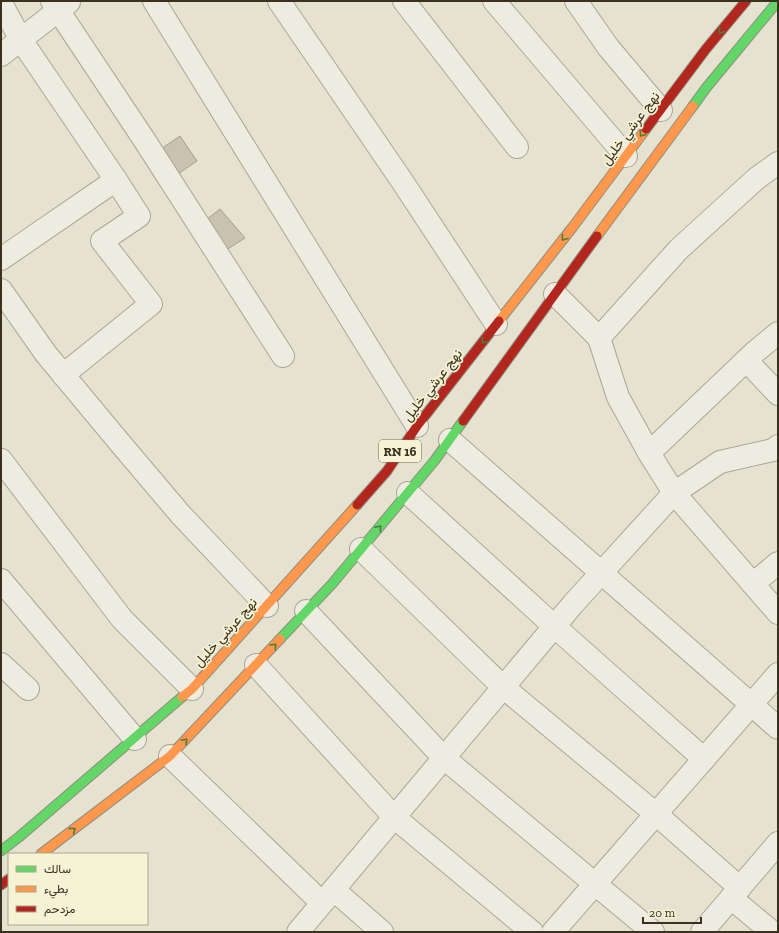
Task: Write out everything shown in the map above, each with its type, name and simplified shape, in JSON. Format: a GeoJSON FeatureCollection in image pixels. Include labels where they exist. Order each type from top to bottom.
{"type":"FeatureCollection","features":[{"type":"Feature","properties":{"kind":"highway","name":"نهج عرشي خليل"},"geometry":{"type":"LineString","coordinates":[[1,851],[192,689],[387,471],[417,426],[572,228],[706,49],[746,1]]}},
{"type":"Feature","properties":{"kind":"highway","name":"RN 16"},"geometry":{"type":"LineString","coordinates":[[43,853],[170,756],[332,584],[435,460],[706,88],[778,1]]}},
{"type":"Feature","properties":{"kind":"street"},"geometry":{"type":"LineString","coordinates":[[154,1],[417,426]]}},
{"type":"Feature","properties":{"kind":"street"},"geometry":{"type":"LineString","coordinates":[[279,1],[402,180],[496,324]]}},
{"type":"Feature","properties":{"kind":"street"},"geometry":{"type":"LineString","coordinates":[[404,1],[517,147]]}},
{"type":"Feature","properties":{"kind":"street"},"geometry":{"type":"LineString","coordinates":[[494,1],[626,156]]}},
{"type":"Feature","properties":{"kind":"street"},"geometry":{"type":"LineString","coordinates":[[576,1],[608,47],[661,110]]}},
{"type":"Feature","properties":{"kind":"street"},"geometry":{"type":"LineString","coordinates":[[1,3],[21,40],[139,216],[102,241],[151,304],[63,375]]}},
{"type":"Feature","properties":{"kind":"street"},"geometry":{"type":"LineString","coordinates":[[1,55],[21,40],[60,4],[145,141],[283,356]]}},
{"type":"Feature","properties":{"kind":"street"},"geometry":{"type":"LineString","coordinates":[[599,338],[679,249],[757,178],[778,163]]}},
{"type":"Feature","properties":{"kind":"street"},"geometry":{"type":"LineString","coordinates":[[1,259],[116,180]]}},
{"type":"Feature","properties":{"kind":"street"},"geometry":{"type":"LineString","coordinates":[[555,294],[599,338],[618,397],[649,454],[674,492],[778,613]]}},
{"type":"Feature","properties":{"kind":"street"},"geometry":{"type":"LineString","coordinates":[[2,295],[63,375],[181,515],[267,606]]}},
{"type":"Feature","properties":{"kind":"street"},"geometry":{"type":"LineString","coordinates":[[649,454],[778,333]]}},
{"type":"Feature","properties":{"kind":"street"},"geometry":{"type":"LineString","coordinates":[[747,361],[778,394]]}},
{"type":"Feature","properties":{"kind":"street"},"geometry":{"type":"LineString","coordinates":[[450,440],[778,728]]}},
{"type":"Feature","properties":{"kind":"street"},"geometry":{"type":"LineString","coordinates":[[298,932],[554,626],[674,492],[720,462],[773,450],[778,446]]}},
{"type":"Feature","properties":{"kind":"street"},"geometry":{"type":"LineString","coordinates":[[1,460],[122,619],[192,689]]}},
{"type":"Feature","properties":{"kind":"street"},"geometry":{"type":"LineString","coordinates":[[408,493],[554,626],[704,759]]}},
{"type":"Feature","properties":{"kind":"street"},"geometry":{"type":"LineString","coordinates":[[361,549],[503,687],[656,814],[772,932]]}},
{"type":"Feature","properties":{"kind":"street"},"geometry":{"type":"LineString","coordinates":[[753,584],[778,564]]}},
{"type":"Feature","properties":{"kind":"street"},"geometry":{"type":"LineString","coordinates":[[1,580],[135,738]]}},
{"type":"Feature","properties":{"kind":"street"},"geometry":{"type":"LineString","coordinates":[[306,611],[444,758],[653,932]]}},
{"type":"Feature","properties":{"kind":"street"},"geometry":{"type":"LineString","coordinates":[[1,664],[28,689]]}},
{"type":"Feature","properties":{"kind":"street"},"geometry":{"type":"LineString","coordinates":[[256,665],[394,817],[532,932]]}},
{"type":"Feature","properties":{"kind":"street"},"geometry":{"type":"LineString","coordinates":[[553,932],[778,674]]}},
{"type":"Feature","properties":{"kind":"street"},"geometry":{"type":"LineString","coordinates":[[170,756],[328,897],[382,932]]}},
{"type":"Feature","properties":{"kind":"street"},"geometry":{"type":"LineString","coordinates":[[702,932],[778,843]]}},
{"type":"Feature","properties":{"kind":"building"},"geometry":{"type":"Polygon","coordinates":[[[180,136],[197,161],[175,176],[158,151],[180,136]]]}},
{"type":"Feature","properties":{"kind":"building"},"geometry":{"type":"Polygon","coordinates":[[[220,209],[245,238],[223,252],[202,223],[220,209]]]}},
{"type":"Feature","properties":{"kind":"traffic: fast"},"geometry":{"type":"LineString","coordinates":[[693,106],[706,88],[778,1]]}},
{"type":"Feature","properties":{"kind":"traffic: fast"},"geometry":{"type":"LineString","coordinates":[[280,639],[332,584],[435,460],[463,421]]}},
{"type":"Feature","properties":{"kind":"traffic: fast"},"geometry":{"type":"LineString","coordinates":[[1,851],[182,697]]}},
{"type":"Feature","properties":{"kind":"traffic: slow"},"geometry":{"type":"LineString","coordinates":[[597,236],[693,106]]}},
{"type":"Feature","properties":{"kind":"traffic: slow"},"geometry":{"type":"LineString","coordinates":[[499,321],[572,228],[646,129]]}},
{"type":"Feature","properties":{"kind":"traffic: slow"},"geometry":{"type":"LineString","coordinates":[[182,697],[192,689],[357,505]]}},
{"type":"Feature","properties":{"kind":"traffic: slow"},"geometry":{"type":"LineString","coordinates":[[42,853],[170,756],[280,639]]}},
{"type":"Feature","properties":{"kind":"traffic: jam"},"geometry":{"type":"LineString","coordinates":[[646,129],[706,49],[746,1]]}},
{"type":"Feature","properties":{"kind":"traffic: jam"},"geometry":{"type":"LineString","coordinates":[[463,421],[597,236]]}},
{"type":"Feature","properties":{"kind":"traffic: jam"},"geometry":{"type":"LineString","coordinates":[[357,505],[387,471],[417,426],[499,321]]}},
{"type":"Feature","properties":{"kind":"traffic: jam"},"geometry":{"type":"LineString","coordinates":[[1,885],[8,880]]}}]}
